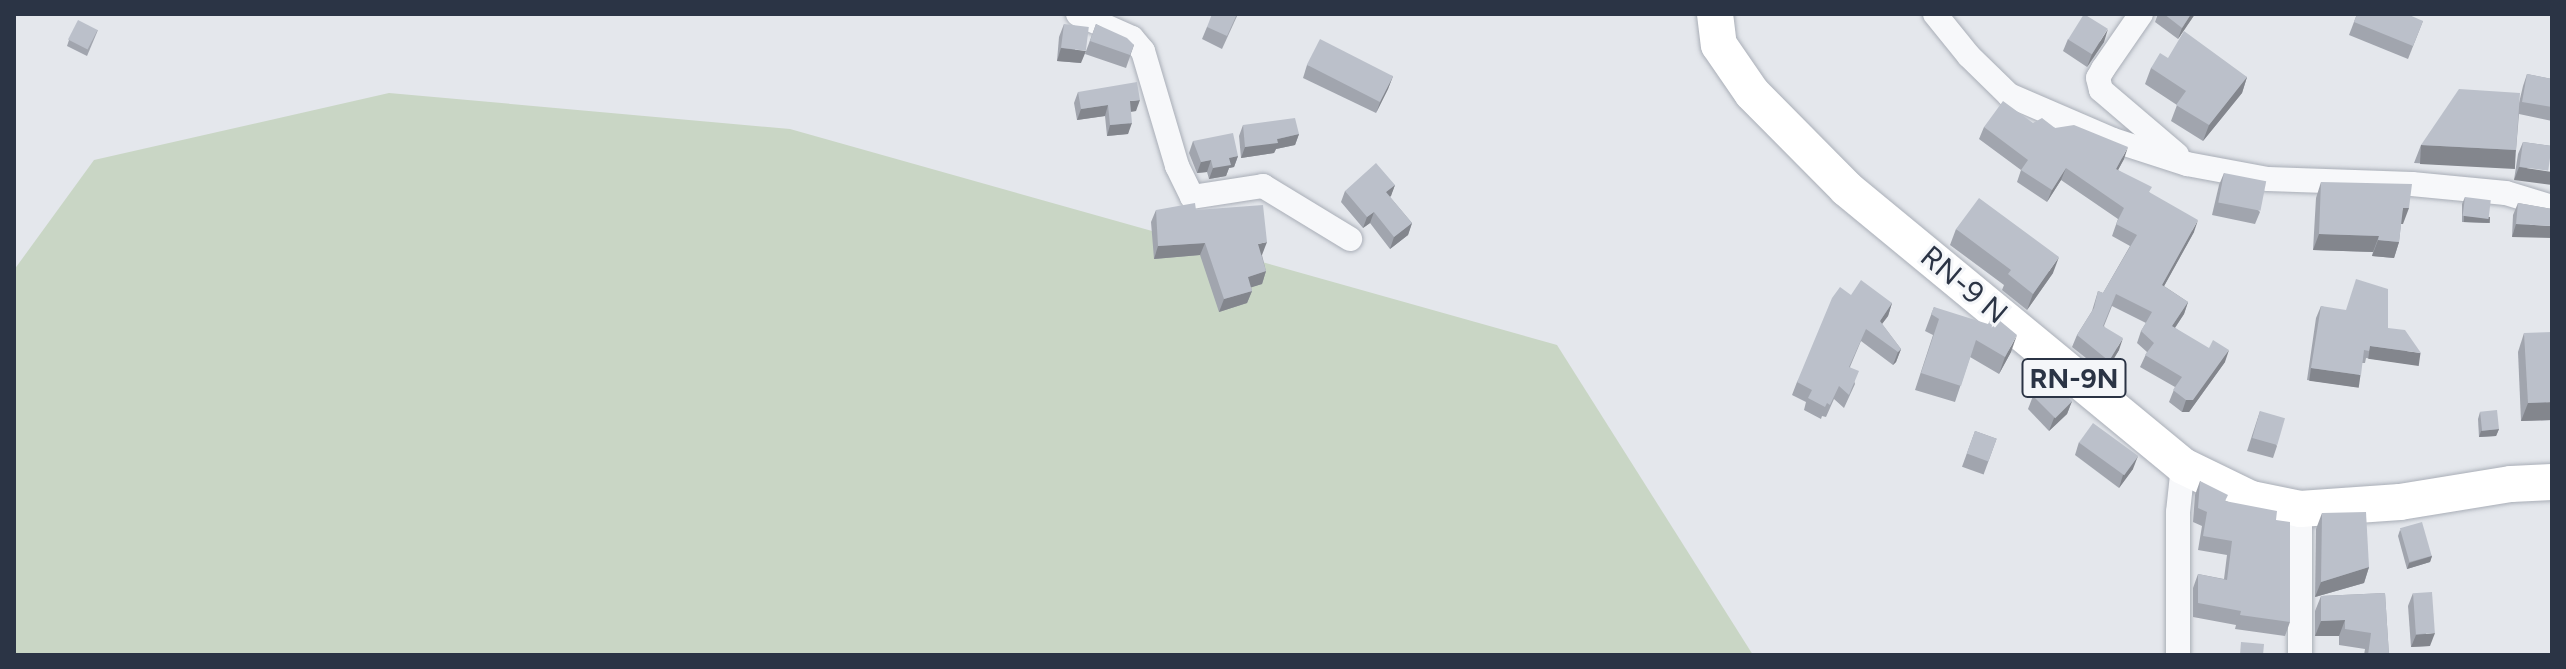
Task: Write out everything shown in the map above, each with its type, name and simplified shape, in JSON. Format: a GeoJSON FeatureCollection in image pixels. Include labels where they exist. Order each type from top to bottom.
{"type":"FeatureCollection","features":[{"type":"Feature","properties":{"kind":"main road","name":"RN-9 N"},"geometry":{"type":"LineString","coordinates":[[1715,14],[1719,45],[1752,93],[1847,189],[2183,466],[2251,499],[2300,509],[2400,502],[2511,484],[2552,482]]}},
{"type":"Feature","properties":{"kind":"street"},"geometry":{"type":"LineString","coordinates":[[1078,14],[1132,38],[1143,51],[1177,166],[1192,197],[1263,186],[1350,239]]}},
{"type":"Feature","properties":{"kind":"street"},"geometry":{"type":"LineString","coordinates":[[1935,14],[1969,56],[2009,95],[2113,140],[2187,164],[2268,179],[2412,184],[2506,193],[2552,207]]}},
{"type":"Feature","properties":{"kind":"street"},"geometry":{"type":"LineString","coordinates":[[2141,14],[2098,78],[2101,90],[2187,164]]}},
{"type":"Feature","properties":{"kind":"street"},"geometry":{"type":"LineString","coordinates":[[2178,655],[2178,512],[2183,466]]}},
{"type":"Feature","properties":{"kind":"street"},"geometry":{"type":"LineString","coordinates":[[2300,509],[2300,655]]}},
{"type":"Feature","properties":{"kind":"green space"},"geometry":{"type":"Polygon","coordinates":[[[389,93],[790,129],[1557,345],[1753,655],[14,655],[14,270],[94,160],[389,93]]]}},
{"type":"Feature","properties":{"kind":"building"},"geometry":{"type":"Polygon","coordinates":[[[1212,14],[1237,14],[1227,36],[1207,27],[1212,14]]]}},
{"type":"Feature","properties":{"kind":"building"},"geometry":{"type":"Polygon","coordinates":[[[2084,14],[2108,29],[2092,54],[2068,39],[2084,14]]]}},
{"type":"Feature","properties":{"kind":"building"},"geometry":{"type":"Polygon","coordinates":[[[2164,14],[2191,14],[2182,28],[2164,14]]]}},
{"type":"Feature","properties":{"kind":"building"},"geometry":{"type":"Polygon","coordinates":[[[2357,14],[2407,14],[2423,21],[2413,46],[2354,22],[2357,14]]]}},
{"type":"Feature","properties":{"kind":"building"},"geometry":{"type":"Polygon","coordinates":[[[78,20],[98,30],[88,50],[68,40],[78,20]]]}},
{"type":"Feature","properties":{"kind":"building"},"geometry":{"type":"Polygon","coordinates":[[[1064,24],[1089,27],[1086,51],[1061,48],[1064,24]]]}},
{"type":"Feature","properties":{"kind":"building"},"geometry":{"type":"Polygon","coordinates":[[[1096,24],[1127,38],[1134,45],[1130,55],[1090,41],[1096,24]]]}},
{"type":"Feature","properties":{"kind":"building"},"geometry":{"type":"Polygon","coordinates":[[[2184,31],[2247,77],[2209,125],[2176,105],[2186,91],[2151,68],[2160,53],[2168,58],[2184,31]]]}},
{"type":"Feature","properties":{"kind":"building"},"geometry":{"type":"Polygon","coordinates":[[[1320,39],[1393,76],[1380,102],[1307,65],[1320,39]]]}},
{"type":"Feature","properties":{"kind":"building"},"geometry":{"type":"Polygon","coordinates":[[[2527,74],[2552,79],[2552,107],[2522,102],[2527,74]]]}},
{"type":"Feature","properties":{"kind":"building"},"geometry":{"type":"Polygon","coordinates":[[[1137,82],[1140,100],[1130,101],[1132,123],[1110,125],[1108,105],[1081,109],[1078,92],[1137,82]]]}},
{"type":"Feature","properties":{"kind":"building"},"geometry":{"type":"Polygon","coordinates":[[[2459,89],[2520,93],[2516,150],[2421,145],[2459,89]]]}},
{"type":"Feature","properties":{"kind":"building"},"geometry":{"type":"Polygon","coordinates":[[[2003,101],[2033,123],[2042,118],[2055,128],[2074,125],[2128,147],[2116,169],[2152,187],[2149,192],[2198,220],[2162,285],[2188,302],[2172,326],[2209,348],[2213,340],[2229,350],[2193,400],[2186,400],[2173,390],[2182,377],[2145,355],[2154,343],[2141,331],[2152,312],[2116,294],[2103,326],[2123,338],[2109,361],[2077,335],[2094,308],[2098,291],[2103,293],[2137,235],[2116,224],[2124,208],[2066,168],[2052,190],[2021,170],[2028,160],[1984,127],[2003,101]]]}},
{"type":"Feature","properties":{"kind":"building"},"geometry":{"type":"Polygon","coordinates":[[[1295,118],[1299,134],[1277,139],[1278,143],[1245,147],[1243,125],[1295,118]]]}},
{"type":"Feature","properties":{"kind":"building"},"geometry":{"type":"Polygon","coordinates":[[[1233,133],[1238,156],[1229,158],[1231,165],[1213,168],[1211,160],[1201,162],[1193,141],[1233,133]]]}},
{"type":"Feature","properties":{"kind":"building"},"geometry":{"type":"Polygon","coordinates":[[[2523,142],[2552,146],[2548,171],[2520,167],[2523,142]]]}},
{"type":"Feature","properties":{"kind":"building"},"geometry":{"type":"Polygon","coordinates":[[[1376,163],[1395,185],[1386,192],[1412,223],[1394,237],[1374,212],[1367,217],[1345,191],[1376,163]]]}},
{"type":"Feature","properties":{"kind":"building"},"geometry":{"type":"Polygon","coordinates":[[[2224,173],[2266,181],[2260,211],[2218,202],[2224,173]]]}},
{"type":"Feature","properties":{"kind":"building"},"geometry":{"type":"Polygon","coordinates":[[[2321,182],[2412,184],[2409,208],[2403,208],[2399,242],[2378,240],[2379,236],[2319,234],[2321,182]]]}},
{"type":"Feature","properties":{"kind":"building"},"geometry":{"type":"Polygon","coordinates":[[[2465,197],[2491,200],[2488,219],[2463,216],[2465,197]]]}},
{"type":"Feature","properties":{"kind":"building"},"geometry":{"type":"Polygon","coordinates":[[[1979,198],[2059,257],[2033,294],[2008,274],[2011,270],[1956,229],[1979,198]]]}},
{"type":"Feature","properties":{"kind":"building"},"geometry":{"type":"Polygon","coordinates":[[[1195,203],[1196,210],[1263,205],[1267,242],[1258,244],[1266,271],[1248,277],[1252,291],[1224,299],[1205,243],[1158,246],[1156,210],[1195,203]]]}},
{"type":"Feature","properties":{"kind":"building"},"geometry":{"type":"Polygon","coordinates":[[[2518,203],[2552,209],[2552,226],[2516,224],[2518,203]]]}},
{"type":"Feature","properties":{"kind":"building"},"geometry":{"type":"Polygon","coordinates":[[[2356,279],[2388,289],[2388,328],[2405,330],[2421,353],[2370,346],[2369,351],[2364,350],[2361,375],[2311,368],[2321,306],[2346,310],[2356,279]]]}},
{"type":"Feature","properties":{"kind":"building"},"geometry":{"type":"Polygon","coordinates":[[[1861,280],[1892,303],[1880,321],[1901,349],[1898,352],[1866,329],[1849,367],[1859,371],[1849,395],[1839,386],[1830,405],[1827,403],[1825,407],[1808,398],[1812,390],[1797,382],[1832,298],[1840,287],[1851,295],[1861,280]]]}},
{"type":"Feature","properties":{"kind":"building"},"geometry":{"type":"Polygon","coordinates":[[[1934,307],[1988,324],[1993,315],[2017,335],[2005,357],[1976,340],[1961,386],[1921,373],[1939,319],[1931,314],[1934,307]]]}},
{"type":"Feature","properties":{"kind":"building"},"geometry":{"type":"Polygon","coordinates":[[[2552,332],[2552,402],[2528,403],[2524,333],[2552,332]]]}},
{"type":"Feature","properties":{"kind":"building"},"geometry":{"type":"Polygon","coordinates":[[[2051,380],[2072,401],[2055,418],[2034,397],[2051,380]]]}},
{"type":"Feature","properties":{"kind":"building"},"geometry":{"type":"Polygon","coordinates":[[[2497,410],[2499,429],[2482,431],[2480,412],[2497,410]]]}},
{"type":"Feature","properties":{"kind":"building"},"geometry":{"type":"Polygon","coordinates":[[[2260,411],[2285,418],[2277,445],[2252,438],[2260,411]]]}},
{"type":"Feature","properties":{"kind":"building"},"geometry":{"type":"Polygon","coordinates":[[[2093,423],[2138,456],[2124,475],[2079,442],[2093,423]]]}},
{"type":"Feature","properties":{"kind":"building"},"geometry":{"type":"Polygon","coordinates":[[[1975,431],[1997,439],[1988,461],[1967,454],[1975,431]]]}},
{"type":"Feature","properties":{"kind":"building"},"geometry":{"type":"Polygon","coordinates":[[[2200,481],[2228,495],[2225,501],[2277,511],[2276,520],[2290,522],[2290,622],[2240,615],[2241,611],[2198,603],[2198,574],[2227,580],[2232,541],[2203,536],[2207,512],[2198,508],[2200,481]]]}},
{"type":"Feature","properties":{"kind":"building"},"geometry":{"type":"Polygon","coordinates":[[[2366,512],[2369,567],[2321,582],[2322,513],[2366,512]]]}},
{"type":"Feature","properties":{"kind":"building"},"geometry":{"type":"Polygon","coordinates":[[[2422,522],[2432,556],[2410,562],[2400,528],[2422,522]]]}},
{"type":"Feature","properties":{"kind":"building"},"geometry":{"type":"Polygon","coordinates":[[[2432,592],[2435,633],[2416,634],[2413,593],[2432,592]]]}},
{"type":"Feature","properties":{"kind":"building"},"geometry":{"type":"Polygon","coordinates":[[[2385,593],[2389,655],[2368,655],[2371,633],[2345,629],[2345,620],[2321,621],[2321,596],[2385,593]]]}},
{"type":"Feature","properties":{"kind":"building"},"geometry":{"type":"Polygon","coordinates":[[[2241,642],[2264,644],[2263,655],[2240,655],[2241,642]]]}}]}
